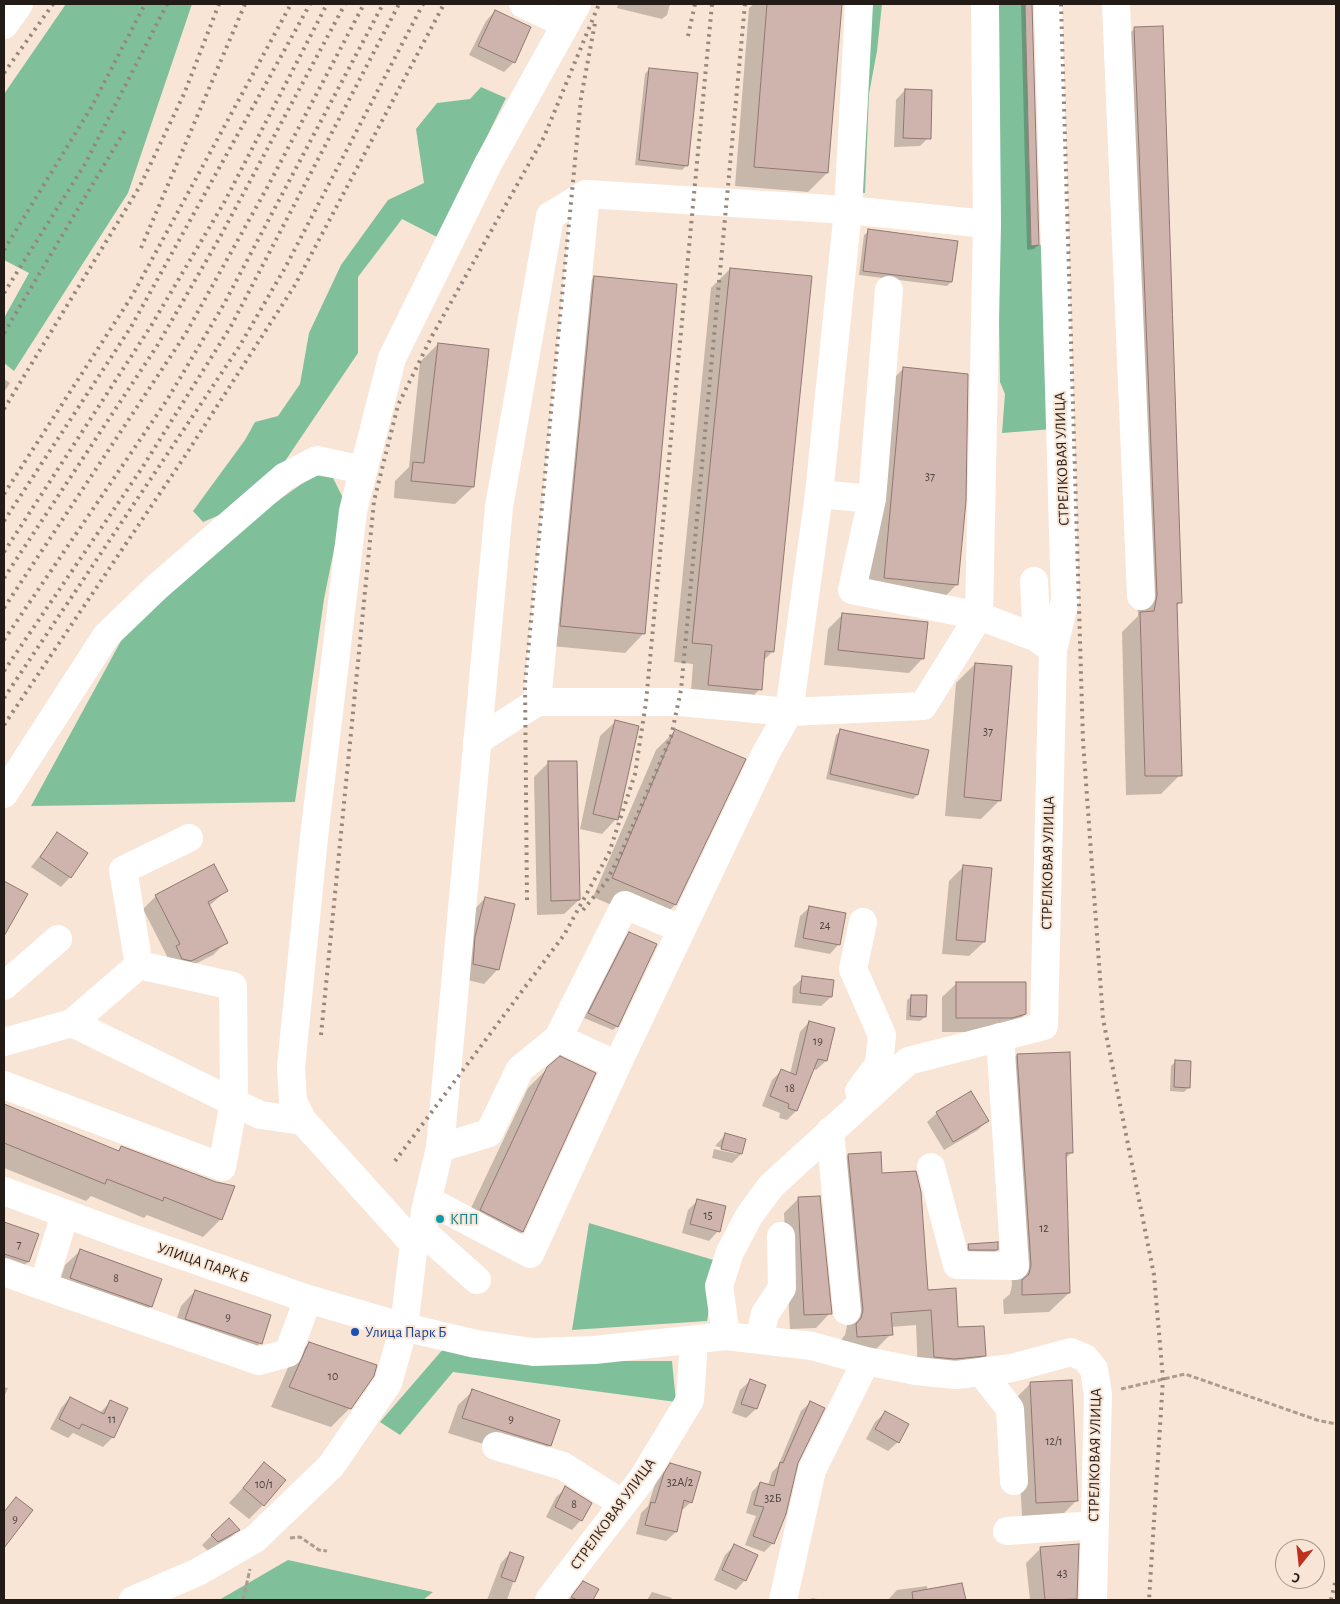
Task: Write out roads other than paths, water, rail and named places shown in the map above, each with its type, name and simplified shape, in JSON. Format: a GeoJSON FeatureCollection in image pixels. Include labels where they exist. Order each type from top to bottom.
{"type":"FeatureCollection","features":[{"type":"Feature","properties":{"kind":"street"},"geometry":{"type":"LineString","coordinates":[[4,25],[19,4]]}},
{"type":"Feature","properties":{"kind":"street"},"geometry":{"type":"LineString","coordinates":[[477,1280],[419,1238],[303,1121],[293,1101],[292,1057],[314,837],[353,511],[392,358],[488,164],[571,14],[523,4]]}},
{"type":"Feature","properties":{"kind":"street"},"geometry":{"type":"LineString","coordinates":[[428,1200],[530,1254],[617,1065],[766,753],[789,712],[819,494],[848,210],[859,4]]}},
{"type":"Feature","properties":{"kind":"street"},"geometry":{"type":"LineString","coordinates":[[478,741],[537,702],[679,702],[789,712],[923,706],[980,616],[987,224],[985,4]]}},
{"type":"Feature","properties":{"kind":"street","name":"СТРЕЛКОВАЯ УЛИЦА"},"geometry":{"type":"LineString","coordinates":[[726,1336],[719,1286],[730,1252],[749,1216],[771,1186],[908,1061],[1044,1026],[1045,644],[1065,600],[1048,4]]}},
{"type":"Feature","properties":{"kind":"street"},"geometry":{"type":"LineString","coordinates":[[1116,4],[1141,596]]}},
{"type":"Feature","properties":{"kind":"street"},"geometry":{"type":"LineString","coordinates":[[537,702],[586,194]]}},
{"type":"Feature","properties":{"kind":"street"},"geometry":{"type":"LineString","coordinates":[[133,1600],[198,1572],[255,1539],[331,1466],[388,1383],[404,1327],[419,1238],[440,1148],[499,507],[550,216],[586,194],[848,210],[987,224]]}},
{"type":"Feature","properties":{"kind":"street"},"geometry":{"type":"LineString","coordinates":[[890,290],[872,500],[852,590],[980,616],[1045,644]]}},
{"type":"Feature","properties":{"kind":"street"},"geometry":{"type":"LineString","coordinates":[[4,794],[106,636],[157,587],[284,476],[317,460],[363,470]]}},
{"type":"Feature","properties":{"kind":"street"},"geometry":{"type":"LineString","coordinates":[[819,494],[872,500]]}},
{"type":"Feature","properties":{"kind":"street"},"geometry":{"type":"LineString","coordinates":[[1034,581],[1045,644]]}},
{"type":"Feature","properties":{"kind":"street"},"geometry":{"type":"LineString","coordinates":[[140,965],[123,870],[189,838]]}},
{"type":"Feature","properties":{"kind":"street"},"geometry":{"type":"LineString","coordinates":[[440,1148],[489,1133],[520,1069],[558,1038],[625,905],[666,923]]}},
{"type":"Feature","properties":{"kind":"street"},"geometry":{"type":"LineString","coordinates":[[847,1311],[836,1127],[843,1114],[879,1064],[882,1035],[853,968],[863,922]]}},
{"type":"Feature","properties":{"kind":"street"},"geometry":{"type":"LineString","coordinates":[[4,986],[58,939]]}},
{"type":"Feature","properties":{"kind":"street"},"geometry":{"type":"LineString","coordinates":[[4,1042],[72,1023],[140,965]]}},
{"type":"Feature","properties":{"kind":"street"},"geometry":{"type":"LineString","coordinates":[[4,1085],[222,1167],[234,1102],[233,986],[140,965]]}},
{"type":"Feature","properties":{"kind":"street"},"geometry":{"type":"LineString","coordinates":[[72,1023],[260,1115],[303,1121]]}},
{"type":"Feature","properties":{"kind":"street"},"geometry":{"type":"LineString","coordinates":[[931,1167],[957,1266],[1015,1266],[1000,1037]]}},
{"type":"Feature","properties":{"kind":"street"},"geometry":{"type":"LineString","coordinates":[[558,1038],[617,1065]]}},
{"type":"Feature","properties":{"kind":"street","name":"УЛИЦА ПАРК Б"},"geometry":{"type":"LineString","coordinates":[[4,1191],[308,1299],[404,1327]]}},
{"type":"Feature","properties":{"kind":"street"},"geometry":{"type":"LineString","coordinates":[[43,1286],[65,1214]]}},
{"type":"Feature","properties":{"kind":"street"},"geometry":{"type":"LineString","coordinates":[[759,1339],[765,1314],[782,1288],[781,1236]]}},
{"type":"Feature","properties":{"kind":"street"},"geometry":{"type":"LineString","coordinates":[[4,1272],[259,1361],[288,1352],[308,1299]]}},
{"type":"Feature","properties":{"kind":"street","name":"СТРЕЛКОВАЯ УЛИЦА"},"geometry":{"type":"LineString","coordinates":[[404,1327],[476,1344],[533,1352],[594,1350],[694,1341],[726,1336],[812,1346],[866,1361],[916,1371],[956,1375],[1012,1368],[1071,1352],[1085,1358],[1094,1368],[1098,1395],[1093,1600]]}},
{"type":"Feature","properties":{"kind":"street","name":"СТРЕЛКОВАЯ УЛИЦА"},"geometry":{"type":"LineString","coordinates":[[549,1600],[642,1479],[690,1400],[694,1341]]}},
{"type":"Feature","properties":{"kind":"street"},"geometry":{"type":"LineString","coordinates":[[783,1600],[812,1470],[866,1361]]}},
{"type":"Feature","properties":{"kind":"street"},"geometry":{"type":"LineString","coordinates":[[982,1373],[1010,1409],[1014,1481]]}},
{"type":"Feature","properties":{"kind":"street"},"geometry":{"type":"LineString","coordinates":[[496,1446],[563,1466],[623,1504]]}},
{"type":"Feature","properties":{"kind":"street"},"geometry":{"type":"LineString","coordinates":[[1007,1531],[1095,1525]]}},
{"type":"Feature","properties":{"kind":"railway"},"geometry":{"type":"LineString","coordinates":[[4,73],[53,4]]}},
{"type":"Feature","properties":{"kind":"railway"},"geometry":{"type":"LineString","coordinates":[[4,250],[92,106],[145,4]]}},
{"type":"Feature","properties":{"kind":"railway"},"geometry":{"type":"LineString","coordinates":[[4,293],[85,164],[167,4]]}},
{"type":"Feature","properties":{"kind":"railway"},"geometry":{"type":"LineString","coordinates":[[4,409],[140,186],[184,94],[219,4]]}},
{"type":"Feature","properties":{"kind":"railway"},"geometry":{"type":"LineString","coordinates":[[141,248],[245,4]]}},
{"type":"Feature","properties":{"kind":"railway"},"geometry":{"type":"LineString","coordinates":[[4,494],[132,296],[291,4]]}},
{"type":"Feature","properties":{"kind":"railway"},"geometry":{"type":"LineString","coordinates":[[4,521],[131,327],[310,4]]}},
{"type":"Feature","properties":{"kind":"railway"},"geometry":{"type":"LineString","coordinates":[[4,552],[151,326],[225,201],[327,4]]}},
{"type":"Feature","properties":{"kind":"railway"},"geometry":{"type":"LineString","coordinates":[[4,578],[157,346],[220,237],[345,4]]}},
{"type":"Feature","properties":{"kind":"railway"},"geometry":{"type":"LineString","coordinates":[[4,608],[186,333],[268,186],[364,4]]}},
{"type":"Feature","properties":{"kind":"railway"},"geometry":{"type":"LineString","coordinates":[[4,640],[167,400],[224,304],[383,4]]}},
{"type":"Feature","properties":{"kind":"railway"},"geometry":{"type":"LineString","coordinates":[[4,671],[142,468],[231,326],[399,4]]}},
{"type":"Feature","properties":{"kind":"railway"},"geometry":{"type":"LineString","coordinates":[[4,698],[239,347],[285,268],[423,4]]}},
{"type":"Feature","properties":{"kind":"railway"},"geometry":{"type":"LineString","coordinates":[[4,725],[185,456],[295,285],[444,4]]}},
{"type":"Feature","properties":{"kind":"railway"},"geometry":{"type":"LineString","coordinates":[[321,1035],[374,501],[398,405],[432,336],[544,137],[599,4]]}},
{"type":"Feature","properties":{"kind":"railway"},"geometry":{"type":"LineString","coordinates":[[688,36],[695,4]]}},
{"type":"Feature","properties":{"kind":"railway"},"geometry":{"type":"LineString","coordinates":[[395,1161],[564,935],[609,853],[635,774],[646,702],[712,4]]}},
{"type":"Feature","properties":{"kind":"railway"},"geometry":{"type":"LineString","coordinates":[[583,910],[606,882],[621,853],[671,737],[681,690],[745,4]]}},
{"type":"Feature","properties":{"kind":"railway"},"geometry":{"type":"LineString","coordinates":[[1061,4],[1083,741],[1103,1019],[1154,1275],[1163,1379],[1149,1600]]}},
{"type":"Feature","properties":{"kind":"railway"},"geometry":{"type":"LineString","coordinates":[[527,900],[525,684],[581,98],[595,23]]}},
{"type":"Feature","properties":{"kind":"railway"},"geometry":{"type":"LineString","coordinates":[[4,333],[125,130]]}},
{"type":"Feature","properties":{"kind":"railway"},"geometry":{"type":"LineString","coordinates":[[1331,1600],[1336,1579]]}},
{"type":"Feature","properties":{"kind":"place","name":"КПП"},"geometry":{"type":"Point","coordinates":[440,1219]}},
{"type":"Feature","properties":{"kind":"place","name":"Улица Парк Б"},"geometry":{"type":"Point","coordinates":[355,1332]}}]}
